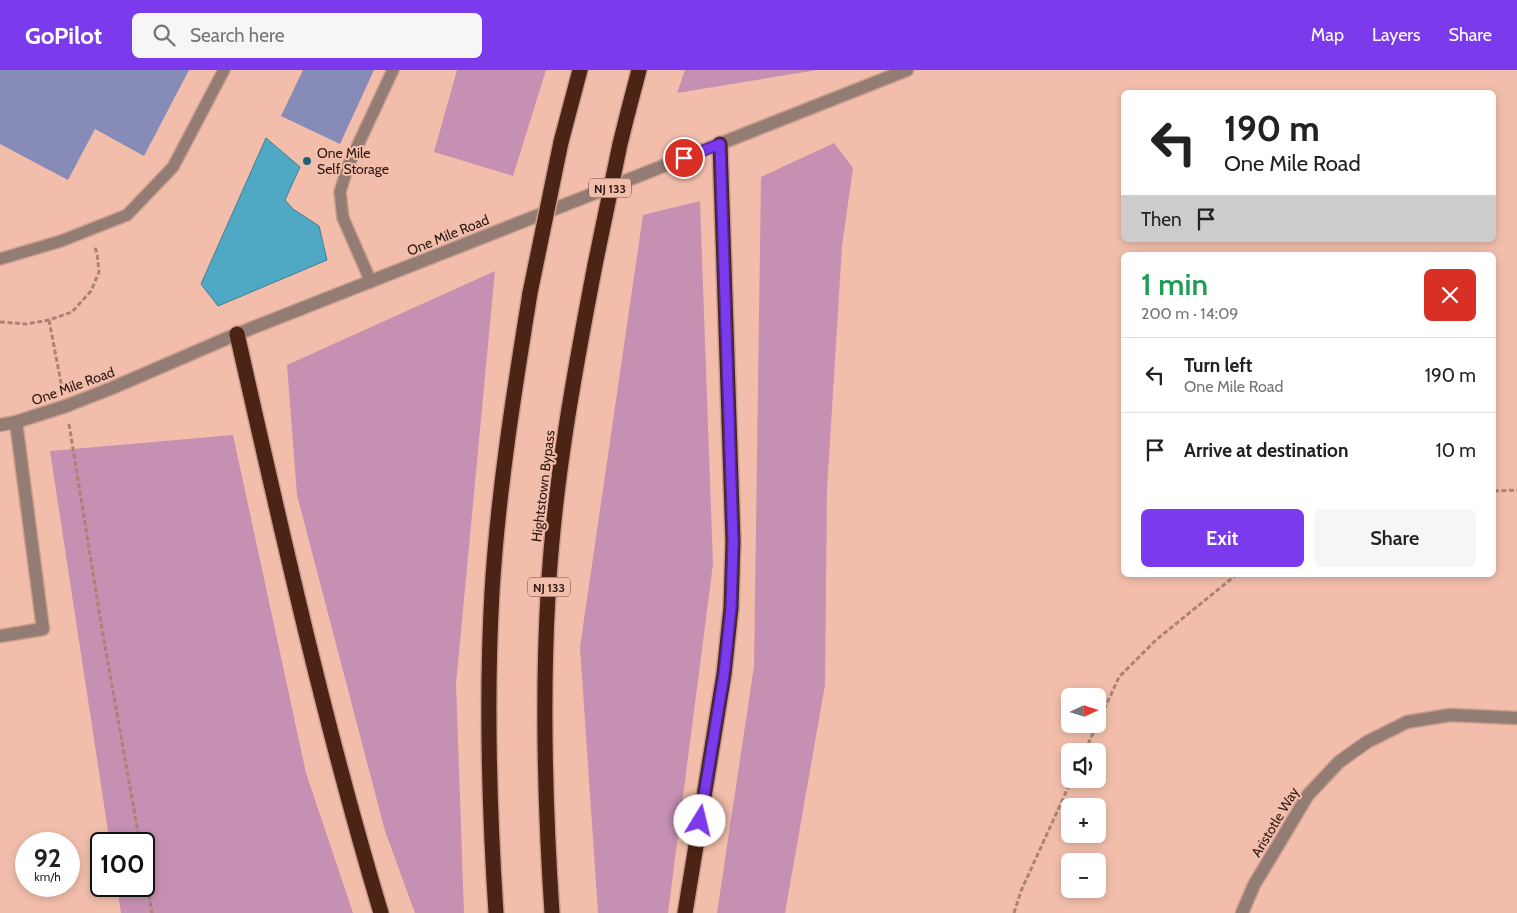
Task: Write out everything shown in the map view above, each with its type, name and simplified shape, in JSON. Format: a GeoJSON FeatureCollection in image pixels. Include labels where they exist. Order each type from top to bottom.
{"type":"FeatureCollection","features":[{"type":"Feature","properties":{"kind":"highway"},"geometry":{"type":"LineString","coordinates":[[496,913],[490,816],[488,704],[492,592],[502,480],[530,293],[561,142],[580,70]]}},
{"type":"Feature","properties":{"kind":"highway","name":"Hightstown Bypass"},"geometry":{"type":"LineString","coordinates":[[552,913],[546,812],[544,703],[548,594],[559,475],[574,377],[595,265],[620,144],[639,70]]}},
{"type":"Feature","properties":{"kind":"highway"},"geometry":{"type":"LineString","coordinates":[[685,913],[724,674],[731,608],[733,542],[720,144]]}},
{"type":"Feature","properties":{"kind":"highway"},"geometry":{"type":"LineString","coordinates":[[237,334],[324,708],[381,913]]}},
{"type":"Feature","properties":{"kind":"street","name":"One Mile Road"},"geometry":{"type":"LineString","coordinates":[[0,425],[16,422],[66,406],[237,334],[907,70]]}},
{"type":"Feature","properties":{"kind":"street"},"geometry":{"type":"LineString","coordinates":[[0,636],[43,629],[16,422]]}},
{"type":"Feature","properties":{"kind":"street","name":"Aristotle Way"},"geometry":{"type":"LineString","coordinates":[[1242,913],[1254,885],[1308,795],[1338,762],[1367,742],[1407,722],[1450,715],[1517,718]]}},
{"type":"Feature","properties":{"kind":"lane"},"geometry":{"type":"LineString","coordinates":[[0,259],[89,231],[127,214],[173,167],[224,70]]}},
{"type":"Feature","properties":{"kind":"lane"},"geometry":{"type":"LineString","coordinates":[[370,282],[343,218],[340,192],[348,166],[393,70]]}},
{"type":"Feature","properties":{"kind":"path"},"geometry":{"type":"LineString","coordinates":[[0,322],[27,324],[49,320],[72,312],[91,291],[99,272],[97,253],[89,231]]}},
{"type":"Feature","properties":{"kind":"path"},"geometry":{"type":"LineString","coordinates":[[49,320],[74,449],[103,633],[138,832]]}},
{"type":"Feature","properties":{"kind":"path"},"geometry":{"type":"LineString","coordinates":[[1496,491],[1517,490]]}},
{"type":"Feature","properties":{"kind":"path"},"geometry":{"type":"LineString","coordinates":[[1106,705],[1119,677],[1156,640],[1234,577]]}},
{"type":"Feature","properties":{"kind":"path"},"geometry":{"type":"LineString","coordinates":[[1014,913],[1021,891],[1068,788]]}},
{"type":"Feature","properties":{"kind":"path"},"geometry":{"type":"LineString","coordinates":[[149,897],[152,913]]}},
{"type":"Feature","properties":{"kind":"shaded area"},"geometry":{"type":"Polygon","coordinates":[[[457,70],[546,70],[513,176],[434,152],[457,70]]]}},
{"type":"Feature","properties":{"kind":"shaded area"},"geometry":{"type":"Polygon","coordinates":[[[685,70],[817,70],[677,93],[685,70]]]}},
{"type":"Feature","properties":{"kind":"shaded area"},"geometry":{"type":"Polygon","coordinates":[[[834,143],[853,168],[842,246],[827,490],[825,685],[785,913],[717,913],[754,666],[761,177],[834,143]]]}},
{"type":"Feature","properties":{"kind":"shaded area"},"geometry":{"type":"Polygon","coordinates":[[[700,201],[713,564],[668,913],[598,913],[580,647],[643,215],[700,201]]]}},
{"type":"Feature","properties":{"kind":"shaded area"},"geometry":{"type":"Polygon","coordinates":[[[495,271],[456,684],[464,913],[415,913],[385,831],[297,495],[287,365],[495,271]]]}},
{"type":"Feature","properties":{"kind":"shaded area"},"geometry":{"type":"Polygon","coordinates":[[[233,435],[306,773],[353,913],[121,913],[119,897],[155,897],[155,832],[108,832],[50,451],[233,435]]]}},
{"type":"Feature","properties":{"kind":"water"},"geometry":{"type":"Polygon","coordinates":[[[266,138],[300,167],[285,200],[293,209],[319,226],[327,260],[218,306],[201,284],[266,138]]]}},
{"type":"Feature","properties":{"kind":"building"},"geometry":{"type":"Polygon","coordinates":[[[0,70],[189,70],[144,156],[95,129],[68,180],[0,144],[0,70]]]}},
{"type":"Feature","properties":{"kind":"building"},"geometry":{"type":"Polygon","coordinates":[[[303,70],[374,70],[340,144],[281,116],[303,70]]]}},
{"type":"Feature","properties":{"kind":"place","name":"One Mile Self Storage"},"geometry":{"type":"Point","coordinates":[307,161]}},
{"type":"Feature","properties":{"kind":"route"},"geometry":{"type":"LineString","coordinates":[[684,158],[720,144],[733,542],[731,608],[724,674],[700,821]]}}]}
